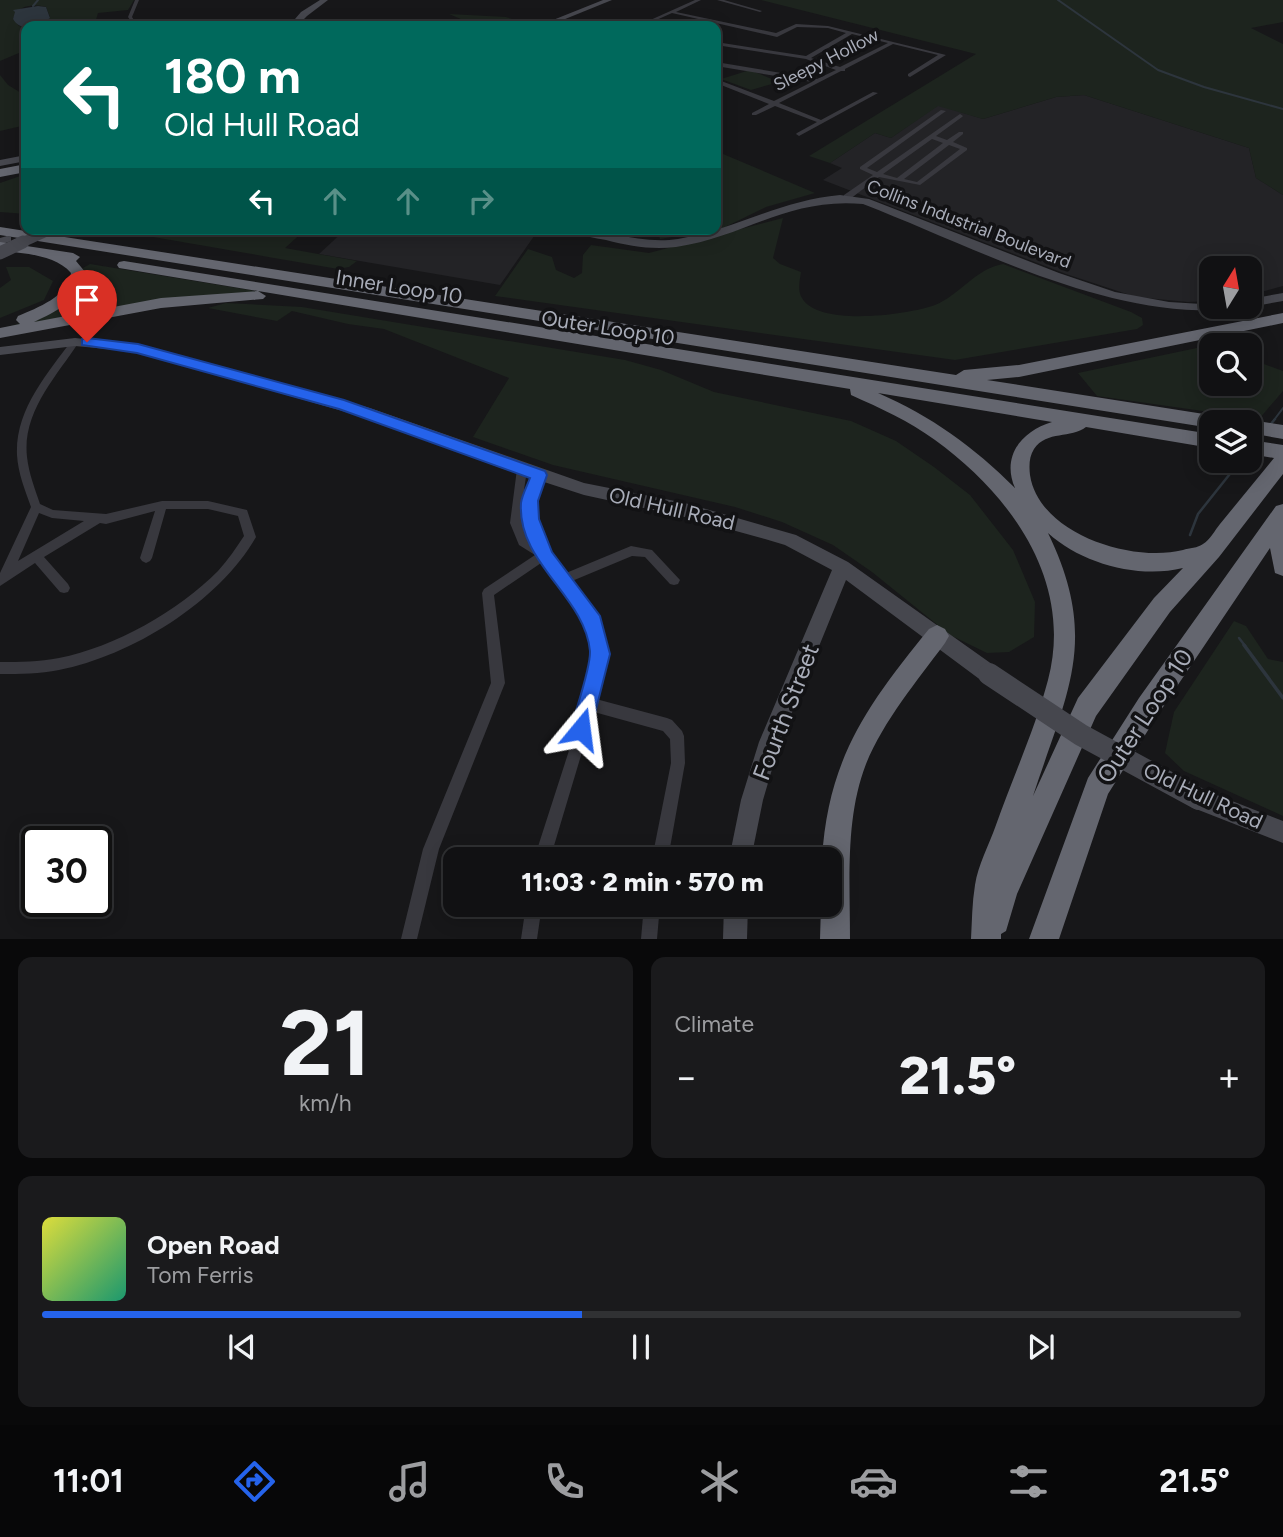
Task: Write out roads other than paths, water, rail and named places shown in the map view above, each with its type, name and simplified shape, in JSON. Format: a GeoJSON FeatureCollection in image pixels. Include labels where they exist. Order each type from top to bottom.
{"type":"FeatureCollection","features":[{"type":"Feature","properties":{"kind":"highway"},"geometry":{"type":"LineString","coordinates":[[0,171],[21,167]]}},
{"type":"Feature","properties":{"kind":"highway","name":"Inner Loop 10"},"geometry":{"type":"LineString","coordinates":[[2,239],[27,248],[792,374]]}},
{"type":"Feature","properties":{"kind":"highway","name":"Outer Loop 10"},"geometry":{"type":"LineString","coordinates":[[2,239],[1199,419]]}},
{"type":"Feature","properties":{"kind":"highway"},"geometry":{"type":"LineString","coordinates":[[0,327],[26,320],[55,306],[66,298],[78,282],[78,270],[73,265],[27,248]]}},
{"type":"Feature","properties":{"kind":"highway"},"geometry":{"type":"LineString","coordinates":[[0,333],[193,299],[252,296],[343,301]]}},
{"type":"Feature","properties":{"kind":"highway"},"geometry":{"type":"LineString","coordinates":[[854,366],[968,376],[1019,371],[1283,318]]}},
{"type":"Feature","properties":{"kind":"highway"},"geometry":{"type":"LineString","coordinates":[[792,374],[976,401],[1199,439]]}},
{"type":"Feature","properties":{"kind":"highway"},"geometry":{"type":"LineString","coordinates":[[792,374],[878,399],[935,429],[968,454],[1001,485],[1028,520],[1052,563],[1061,595],[1065,637],[1061,676],[989,884],[986,939]]}},
{"type":"Feature","properties":{"kind":"highway"},"geometry":{"type":"LineString","coordinates":[[1169,434],[1089,425],[1055,427],[1030,438],[1024,446],[1018,465],[1019,476],[1031,502],[1049,522],[1074,540],[1101,552],[1136,561],[1162,563],[1212,551]]}},
{"type":"Feature","properties":{"kind":"highway"},"geometry":{"type":"LineString","coordinates":[[1262,429],[1283,432]]}},
{"type":"Feature","properties":{"kind":"highway"},"geometry":{"type":"LineString","coordinates":[[1262,449],[1283,452]]}},
{"type":"Feature","properties":{"kind":"highway"},"geometry":{"type":"LineString","coordinates":[[991,939],[1003,893],[1087,707],[1154,615],[1212,551],[1283,460]]}},
{"type":"Feature","properties":{"kind":"highway","name":"Outer Loop 10"},"geometry":{"type":"LineString","coordinates":[[1044,939],[1097,787],[1283,512]]}},
{"type":"Feature","properties":{"kind":"highway"},"geometry":{"type":"LineString","coordinates":[[1283,534],[1280,548],[1283,567]]}},
{"type":"Feature","properties":{"kind":"highway"},"geometry":{"type":"LineString","coordinates":[[835,939],[841,817],[851,769],[862,744],[899,686],[937,636]]}},
{"type":"Feature","properties":{"kind":"main road"},"geometry":{"type":"LineString","coordinates":[[298,21],[325,0]]}},
{"type":"Feature","properties":{"kind":"main road"},"geometry":{"type":"LineString","coordinates":[[569,21],[609,0]]}},
{"type":"Feature","properties":{"kind":"main road"},"geometry":{"type":"LineString","coordinates":[[579,21],[620,0]]}},
{"type":"Feature","properties":{"kind":"main road"},"geometry":{"type":"LineString","coordinates":[[0,163],[21,159]]}},
{"type":"Feature","properties":{"kind":"main road","name":"Collins Industrial Boulevard"},"geometry":{"type":"LineString","coordinates":[[721,232],[789,205],[817,199],[847,197],[864,201],[1109,295],[1176,308],[1199,307]]}},
{"type":"Feature","properties":{"kind":"main road"},"geometry":{"type":"LineString","coordinates":[[2,239],[21,232]]}},
{"type":"Feature","properties":{"kind":"main road"},"geometry":{"type":"LineString","coordinates":[[0,253],[27,248],[44,235]]}},
{"type":"Feature","properties":{"kind":"main road","name":"Collins Industrial Boulevard"},"geometry":{"type":"LineString","coordinates":[[600,235],[633,243],[677,243],[710,235]]}},
{"type":"Feature","properties":{"kind":"main road"},"geometry":{"type":"LineString","coordinates":[[1262,301],[1283,297]]}},
{"type":"Feature","properties":{"kind":"main road","name":"Old Hull Road"},"geometry":{"type":"LineString","coordinates":[[0,351],[75,342],[138,348],[344,405],[584,489],[685,510],[765,531],[800,545],[842,567],[989,674],[1081,735],[1199,799],[1283,832]]}},
{"type":"Feature","properties":{"kind":"main road","name":"Fourth Street"},"geometry":{"type":"LineString","coordinates":[[742,847],[762,765],[783,705],[831,602],[842,567]]}},
{"type":"Feature","properties":{"kind":"main road"},"geometry":{"type":"LineString","coordinates":[[734,939],[735,917]]}},
{"type":"Feature","properties":{"kind":"street"},"geometry":{"type":"LineString","coordinates":[[133,21],[130,17],[137,0]]}},
{"type":"Feature","properties":{"kind":"street"},"geometry":{"type":"LineString","coordinates":[[653,21],[699,0]]}},
{"type":"Feature","properties":{"kind":"street"},"geometry":{"type":"LineString","coordinates":[[719,0],[760,11]]}},
{"type":"Feature","properties":{"kind":"street"},"geometry":{"type":"LineString","coordinates":[[672,12],[713,21]]}},
{"type":"Feature","properties":{"kind":"street"},"geometry":{"type":"LineString","coordinates":[[721,23],[777,35],[789,28],[805,24],[943,55],[910,75]]}},
{"type":"Feature","properties":{"kind":"street"},"geometry":{"type":"LineString","coordinates":[[807,58],[850,33]]}},
{"type":"Feature","properties":{"kind":"street","name":"Sleepy Hollow"},"geometry":{"type":"LineString","coordinates":[[754,114],[892,43]]}},
{"type":"Feature","properties":{"kind":"street"},"geometry":{"type":"LineString","coordinates":[[721,44],[807,58],[843,70]]}},
{"type":"Feature","properties":{"kind":"street"},"geometry":{"type":"LineString","coordinates":[[721,65],[818,81]]}},
{"type":"Feature","properties":{"kind":"street"},"geometry":{"type":"LineString","coordinates":[[723,84],[822,122]]}},
{"type":"Feature","properties":{"kind":"street"},"geometry":{"type":"LineString","coordinates":[[799,134],[875,93]]}},
{"type":"Feature","properties":{"kind":"street"},"geometry":{"type":"LineString","coordinates":[[932,137],[965,149],[918,184],[862,168],[943,111]]}},
{"type":"Feature","properties":{"kind":"street"},"geometry":{"type":"LineString","coordinates":[[847,197],[960,116]]}},
{"type":"Feature","properties":{"kind":"street"},"geometry":{"type":"LineString","coordinates":[[899,180],[961,133]]}},
{"type":"Feature","properties":{"kind":"street"},"geometry":{"type":"LineString","coordinates":[[3,577],[36,508],[23,474],[20,442],[26,415],[75,342]]}},
{"type":"Feature","properties":{"kind":"street"},"geometry":{"type":"LineString","coordinates":[[522,469],[516,523],[523,542],[544,555],[564,579],[593,622],[600,654],[589,704],[546,847]]}},
{"type":"Feature","properties":{"kind":"street"},"geometry":{"type":"LineString","coordinates":[[539,475],[529,501],[530,519],[544,555]]}},
{"type":"Feature","properties":{"kind":"street"},"geometry":{"type":"LineString","coordinates":[[0,668],[23,670],[95,654],[157,625],[219,578],[250,537],[243,513],[208,505],[162,505],[106,519],[51,514],[36,508]]}},
{"type":"Feature","properties":{"kind":"street"},"geometry":{"type":"LineString","coordinates":[[146,558],[162,505]]}},
{"type":"Feature","properties":{"kind":"street"},"geometry":{"type":"LineString","coordinates":[[3,577],[97,518]]}},
{"type":"Feature","properties":{"kind":"street"},"geometry":{"type":"LineString","coordinates":[[564,579],[631,551],[648,553],[674,580]]}},
{"type":"Feature","properties":{"kind":"street"},"geometry":{"type":"LineString","coordinates":[[409,939],[431,849],[498,683],[488,593],[544,555]]}},
{"type":"Feature","properties":{"kind":"street"},"geometry":{"type":"LineString","coordinates":[[36,556],[64,588]]}},
{"type":"Feature","properties":{"kind":"street"},"geometry":{"type":"LineString","coordinates":[[589,704],[667,725],[677,736],[678,763],[662,847]]}},
{"type":"Feature","properties":{"kind":"street"},"geometry":{"type":"LineString","coordinates":[[529,939],[532,917]]}},
{"type":"Feature","properties":{"kind":"street"},"geometry":{"type":"LineString","coordinates":[[649,939],[651,917]]}},
{"type":"Feature","properties":{"kind":"waterway"},"geometry":{"type":"LineString","coordinates":[[33,6],[38,0]]}},
{"type":"Feature","properties":{"kind":"waterway"},"geometry":{"type":"LineString","coordinates":[[1058,0],[1158,70],[1204,87],[1283,109]]}},
{"type":"Feature","properties":{"kind":"waterway"},"geometry":{"type":"LineString","coordinates":[[1274,420],[1283,408]]}},
{"type":"Feature","properties":{"kind":"waterway"},"geometry":{"type":"LineString","coordinates":[[1270,425],[1275,419]]}},
{"type":"Feature","properties":{"kind":"waterway"},"geometry":{"type":"LineString","coordinates":[[1190,535],[1198,514],[1231,473]]}},
{"type":"Feature","properties":{"kind":"waterway"},"geometry":{"type":"LineString","coordinates":[[1239,638],[1246,647]]}},
{"type":"Feature","properties":{"kind":"waterway"},"geometry":{"type":"LineString","coordinates":[[1244,645],[1283,698]]}}]}
